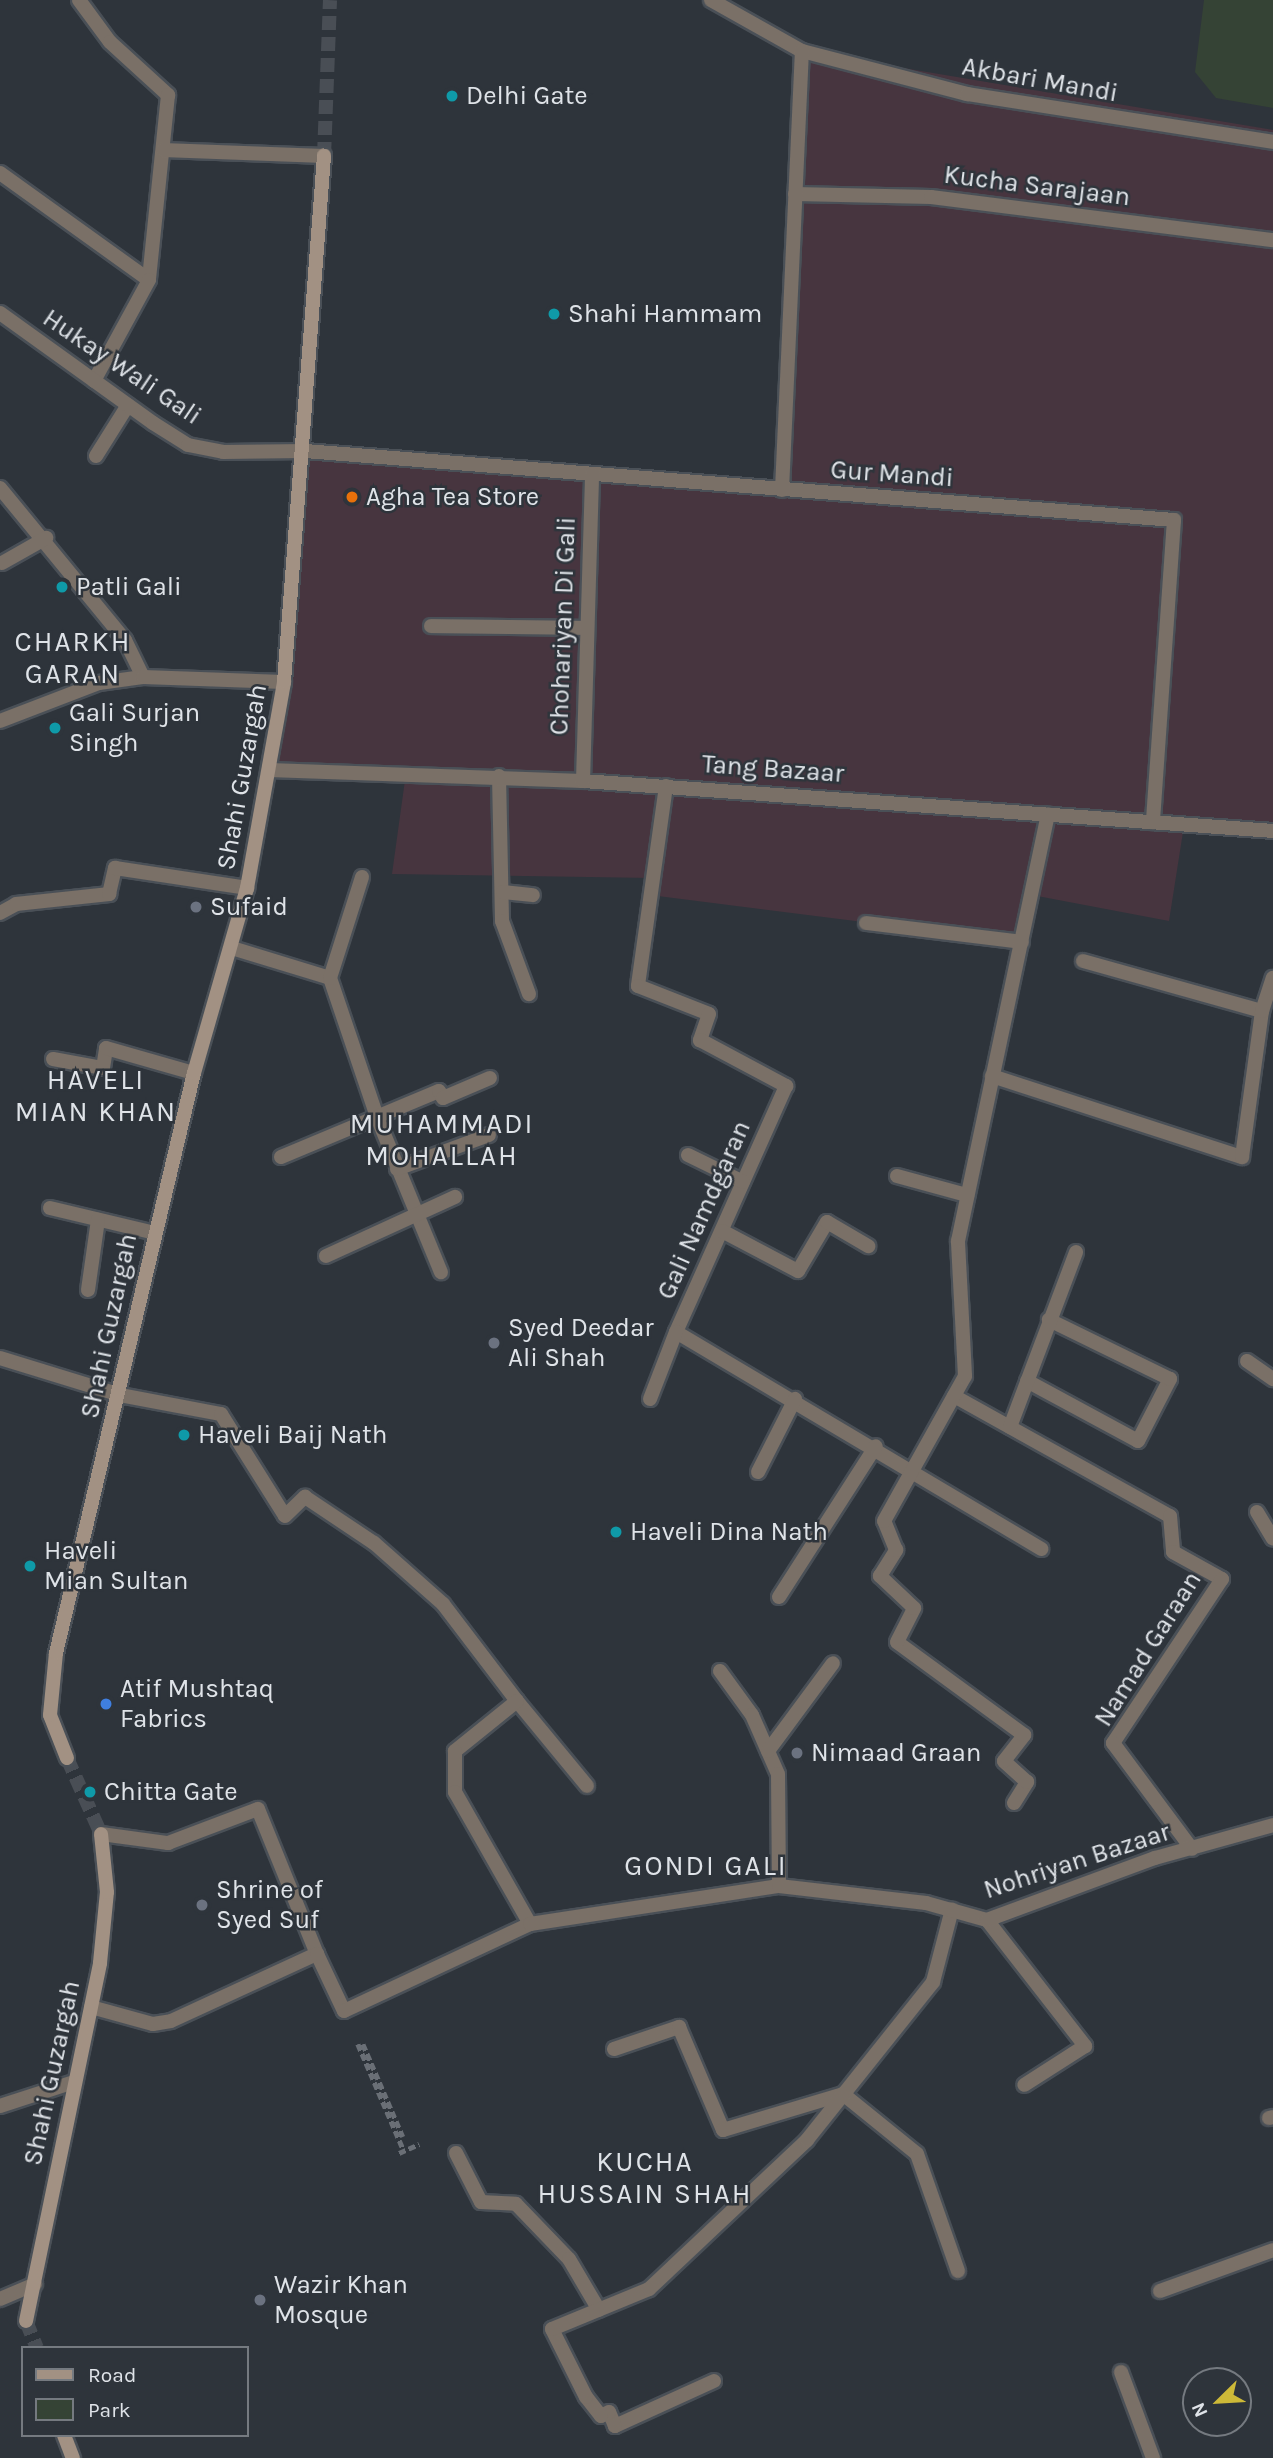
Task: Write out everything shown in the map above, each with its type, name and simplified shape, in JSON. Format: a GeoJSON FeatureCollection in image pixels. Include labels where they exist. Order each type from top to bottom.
{"type":"FeatureCollection","features":[{"type":"Feature","properties":{"kind":"street"},"geometry":{"type":"LineString","coordinates":[[79,0],[110,42],[168,95],[149,280],[94,381]]}},
{"type":"Feature","properties":{"kind":"street","name":"Akbari Mandi"},"geometry":{"type":"LineString","coordinates":[[711,0],[802,51],[967,94],[1273,142]]}},
{"type":"Feature","properties":{"kind":"street"},"geometry":{"type":"LineString","coordinates":[[782,490],[802,51]]}},
{"type":"Feature","properties":{"kind":"street","name":"Shahi Guzargah"},"geometry":{"type":"LineString","coordinates":[[67,1758],[50,1715],[56,1653],[120,1395],[155,1233],[194,1073],[232,948],[247,888],[284,682],[305,451],[324,156],[163,150]]}},
{"type":"Feature","properties":{"kind":"street"},"geometry":{"type":"LineString","coordinates":[[0,173],[149,280]]}},
{"type":"Feature","properties":{"kind":"street","name":"Kucha Sarajaan"},"geometry":{"type":"LineString","coordinates":[[795,194],[931,197],[1273,240]]}},
{"type":"Feature","properties":{"kind":"street","name":"Hukay Wali Gali"},"geometry":{"type":"LineString","coordinates":[[0,313],[188,445],[223,452],[305,451]]}},
{"type":"Feature","properties":{"kind":"street"},"geometry":{"type":"LineString","coordinates":[[96,456],[128,405]]}},
{"type":"Feature","properties":{"kind":"street","name":"Gur Mandi"},"geometry":{"type":"LineString","coordinates":[[305,451],[1174,520],[1153,822]]}},
{"type":"Feature","properties":{"kind":"street","name":"Chohariyan Di Gali"},"geometry":{"type":"LineString","coordinates":[[583,780],[592,474]]}},
{"type":"Feature","properties":{"kind":"street"},"geometry":{"type":"LineString","coordinates":[[0,488],[46,538],[125,640],[143,677]]}},
{"type":"Feature","properties":{"kind":"street"},"geometry":{"type":"LineString","coordinates":[[2,563],[46,538]]}},
{"type":"Feature","properties":{"kind":"street"},"geometry":{"type":"LineString","coordinates":[[430,626],[587,628]]}},
{"type":"Feature","properties":{"kind":"street"},"geometry":{"type":"LineString","coordinates":[[0,721],[99,683],[143,677],[284,682]]}},
{"type":"Feature","properties":{"kind":"street","name":"Tang Bazaar"},"geometry":{"type":"LineString","coordinates":[[269,770],[583,780],[1273,831]]}},
{"type":"Feature","properties":{"kind":"street"},"geometry":{"type":"LineString","coordinates":[[499,776],[502,921],[529,993]]}},
{"type":"Feature","properties":{"kind":"street","name":"Gali Namdgaran"},"geometry":{"type":"LineString","coordinates":[[666,786],[638,985],[709,1014],[700,1040],[786,1086],[676,1332],[912,1467],[1042,1549]]}},
{"type":"Feature","properties":{"kind":"street"},"geometry":{"type":"LineString","coordinates":[[1014,1803],[1027,1782],[1004,1761],[1024,1735],[897,1642],[914,1608],[880,1576],[896,1550],[884,1521],[965,1376],[958,1241],[1048,814]]}},
{"type":"Feature","properties":{"kind":"street"},"geometry":{"type":"LineString","coordinates":[[0,913],[16,904],[109,894],[115,868],[247,888]]}},
{"type":"Feature","properties":{"kind":"street"},"geometry":{"type":"LineString","coordinates":[[362,877],[330,978],[377,1117],[441,1272]]}},
{"type":"Feature","properties":{"kind":"street"},"geometry":{"type":"LineString","coordinates":[[503,892],[533,895]]}},
{"type":"Feature","properties":{"kind":"street"},"geometry":{"type":"LineString","coordinates":[[866,923],[1022,942]]}},
{"type":"Feature","properties":{"kind":"street"},"geometry":{"type":"LineString","coordinates":[[232,948],[330,978]]}},
{"type":"Feature","properties":{"kind":"street"},"geometry":{"type":"LineString","coordinates":[[1083,961],[1262,1012]]}},
{"type":"Feature","properties":{"kind":"street"},"geometry":{"type":"LineString","coordinates":[[992,1076],[1242,1157],[1262,1012],[1273,978]]}},
{"type":"Feature","properties":{"kind":"street"},"geometry":{"type":"LineString","coordinates":[[53,1059],[103,1068],[106,1048],[194,1073]]}},
{"type":"Feature","properties":{"kind":"street"},"geometry":{"type":"LineString","coordinates":[[281,1157],[377,1117],[490,1078]]}},
{"type":"Feature","properties":{"kind":"street"},"geometry":{"type":"LineString","coordinates":[[397,1169],[489,1135]]}},
{"type":"Feature","properties":{"kind":"street"},"geometry":{"type":"LineString","coordinates":[[688,1155],[743,1182]]}},
{"type":"Feature","properties":{"kind":"street"},"geometry":{"type":"LineString","coordinates":[[897,1176],[967,1195]]}},
{"type":"Feature","properties":{"kind":"street"},"geometry":{"type":"LineString","coordinates":[[326,1256],[455,1197]]}},
{"type":"Feature","properties":{"kind":"street"},"geometry":{"type":"LineString","coordinates":[[50,1208],[155,1233]]}},
{"type":"Feature","properties":{"kind":"street"},"geometry":{"type":"LineString","coordinates":[[88,1290],[98,1220]]}},
{"type":"Feature","properties":{"kind":"street"},"geometry":{"type":"LineString","coordinates":[[722,1231],[798,1270],[827,1222],[868,1246]]}},
{"type":"Feature","properties":{"kind":"street"},"geometry":{"type":"LineString","coordinates":[[1010,1427],[1076,1252]]}},
{"type":"Feature","properties":{"kind":"street"},"geometry":{"type":"LineString","coordinates":[[1027,1381],[1138,1441],[1170,1379],[1049,1320]]}},
{"type":"Feature","properties":{"kind":"street"},"geometry":{"type":"LineString","coordinates":[[650,1399],[676,1332]]}},
{"type":"Feature","properties":{"kind":"street"},"geometry":{"type":"LineString","coordinates":[[0,1358],[120,1395],[220,1414],[285,1516],[305,1497],[374,1543],[443,1604],[517,1701],[587,1786]]}},
{"type":"Feature","properties":{"kind":"street"},"geometry":{"type":"LineString","coordinates":[[1247,1361],[1273,1379]]}},
{"type":"Feature","properties":{"kind":"street","name":"Namad Garaan"},"geometry":{"type":"LineString","coordinates":[[954,1396],[1170,1516],[1173,1552],[1222,1579],[1113,1743],[1192,1849]]}},
{"type":"Feature","properties":{"kind":"street"},"geometry":{"type":"LineString","coordinates":[[758,1472],[795,1399]]}},
{"type":"Feature","properties":{"kind":"street"},"geometry":{"type":"LineString","coordinates":[[779,1597],[876,1446]]}},
{"type":"Feature","properties":{"kind":"street"},"geometry":{"type":"LineString","coordinates":[[1257,1512],[1273,1539]]}},
{"type":"Feature","properties":{"kind":"street"},"geometry":{"type":"LineString","coordinates":[[768,1751],[833,1663]]}},
{"type":"Feature","properties":{"kind":"street"},"geometry":{"type":"LineString","coordinates":[[720,1671],[752,1715],[778,1774],[779,1886]]}},
{"type":"Feature","properties":{"kind":"street"},"geometry":{"type":"LineString","coordinates":[[517,1701],[455,1751],[454,1792],[530,1924]]}},
{"type":"Feature","properties":{"kind":"street","name":"Shahi Guzargah"},"geometry":{"type":"LineString","coordinates":[[26,2321],[91,2007],[107,1892],[101,1834],[168,1843],[258,1809],[317,1954]]}},
{"type":"Feature","properties":{"kind":"street","name":"Nohriyan Bazaar"},"geometry":{"type":"LineString","coordinates":[[344,2011],[530,1924],[779,1886],[952,1909],[987,1920],[1192,1849],[1273,1825]]}},
{"type":"Feature","properties":{"kind":"street"},"geometry":{"type":"LineString","coordinates":[[713,2381],[615,2426],[609,2412],[601,2416],[586,2397],[552,2329],[649,2289],[807,2140],[933,1982],[952,1909]]}},
{"type":"Feature","properties":{"kind":"street"},"geometry":{"type":"LineString","coordinates":[[987,1920],[1085,2046],[1024,2085]]}},
{"type":"Feature","properties":{"kind":"street"},"geometry":{"type":"LineString","coordinates":[[91,2007],[153,2024],[171,2021],[317,1954],[344,2011]]}},
{"type":"Feature","properties":{"kind":"street"},"geometry":{"type":"LineString","coordinates":[[614,2049],[679,2026],[723,2130],[843,2094]]}},
{"type":"Feature","properties":{"kind":"street"},"geometry":{"type":"LineString","coordinates":[[0,2106],[75,2082]]}},
{"type":"Feature","properties":{"kind":"street"},"geometry":{"type":"LineString","coordinates":[[843,2094],[917,2154],[958,2271]]}},
{"type":"Feature","properties":{"kind":"street"},"geometry":{"type":"LineString","coordinates":[[456,2153],[481,2202],[516,2204],[569,2259],[600,2310]]}},
{"type":"Feature","properties":{"kind":"street"},"geometry":{"type":"LineString","coordinates":[[1160,2291],[1273,2250]]}},
{"type":"Feature","properties":{"kind":"street"},"geometry":{"type":"LineString","coordinates":[[0,2299],[35,2284]]}},
{"type":"Feature","properties":{"kind":"street"},"geometry":{"type":"LineString","coordinates":[[1121,2372],[1153,2458]]}},
{"type":"Feature","properties":{"kind":"street"},"geometry":{"type":"LineString","coordinates":[[65,2437],[74,2458]]}},
{"type":"Feature","properties":{"kind":"path"},"geometry":{"type":"LineString","coordinates":[[344,2011],[403,2137]]}},
{"type":"Feature","properties":{"kind":"path"},"geometry":{"type":"LineString","coordinates":[[344,2011],[401,2152],[416,2145]]}},
{"type":"Feature","properties":{"kind":"shaded area"},"geometry":{"type":"Polygon","coordinates":[[[802,51],[1273,130],[1273,838],[1183,832],[1169,921],[1032,895],[1022,942],[650,895],[652,878],[392,874],[405,780],[269,770],[305,451],[782,489],[802,51]]]}},
{"type":"Feature","properties":{"kind":"green space"},"geometry":{"type":"Polygon","coordinates":[[[1204,0],[1273,0],[1273,108],[1216,98],[1195,72],[1204,0]]]}},
{"type":"Feature","properties":{"kind":"tunnel"},"geometry":{"type":"LineString","coordinates":[[324,156],[330,0]]}},
{"type":"Feature","properties":{"kind":"tunnel"},"geometry":{"type":"LineString","coordinates":[[67,1758],[101,1834]]}},
{"type":"Feature","properties":{"kind":"tunnel"},"geometry":{"type":"LineString","coordinates":[[26,2321],[36,2346]]}},
{"type":"Feature","properties":{"kind":"place","name":"Delhi Gate"},"geometry":{"type":"Point","coordinates":[452,96]}},
{"type":"Feature","properties":{"kind":"place","name":"Shahi Hammam"},"geometry":{"type":"Point","coordinates":[554,314]}},
{"type":"Feature","properties":{"kind":"place","name":"Agha Tea Store"},"geometry":{"type":"Point","coordinates":[352,497]}},
{"type":"Feature","properties":{"kind":"place","name":"Patli Gali"},"geometry":{"type":"Point","coordinates":[62,587]}},
{"type":"Feature","properties":{"kind":"place","name":"Gali Surjan Singh"},"geometry":{"type":"Point","coordinates":[55,728]}},
{"type":"Feature","properties":{"kind":"place","name":"Sufaid"},"geometry":{"type":"Point","coordinates":[196,907]}},
{"type":"Feature","properties":{"kind":"place","name":"Syed Deedar Ali Shah"},"geometry":{"type":"Point","coordinates":[494,1343]}},
{"type":"Feature","properties":{"kind":"place","name":"Haveli Baij Nath"},"geometry":{"type":"Point","coordinates":[184,1435]}},
{"type":"Feature","properties":{"kind":"place","name":"Haveli Dina Nath"},"geometry":{"type":"Point","coordinates":[616,1532]}},
{"type":"Feature","properties":{"kind":"place","name":"Haveli Mian Sultan"},"geometry":{"type":"Point","coordinates":[30,1566]}},
{"type":"Feature","properties":{"kind":"place","name":"Atif Mushtaq Fabrics"},"geometry":{"type":"Point","coordinates":[106,1704]}},
{"type":"Feature","properties":{"kind":"place","name":"Nimaad Graan"},"geometry":{"type":"Point","coordinates":[797,1753]}},
{"type":"Feature","properties":{"kind":"place","name":"Chitta Gate"},"geometry":{"type":"Point","coordinates":[90,1792]}},
{"type":"Feature","properties":{"kind":"place","name":"Shrine of Syed Suf"},"geometry":{"type":"Point","coordinates":[202,1905]}},
{"type":"Feature","properties":{"kind":"place","name":"Wazir Khan Mosque"},"geometry":{"type":"Point","coordinates":[260,2300]}},
{"type":"Feature","properties":{"kind":"district","name":"CHARKH GARAN"},"geometry":{"type":"Point","coordinates":[73,658]}},
{"type":"Feature","properties":{"kind":"district","name":"HAVELI MIAN KHAN"},"geometry":{"type":"Point","coordinates":[96,1096]}},
{"type":"Feature","properties":{"kind":"district","name":"MUHAMMADI MOHALLAH"},"geometry":{"type":"Point","coordinates":[442,1140]}},
{"type":"Feature","properties":{"kind":"district","name":"GONDI GALI"},"geometry":{"type":"Point","coordinates":[706,1866]}},
{"type":"Feature","properties":{"kind":"district","name":"KUCHA HUSSAIN SHAH"},"geometry":{"type":"Point","coordinates":[645,2178]}}]}
